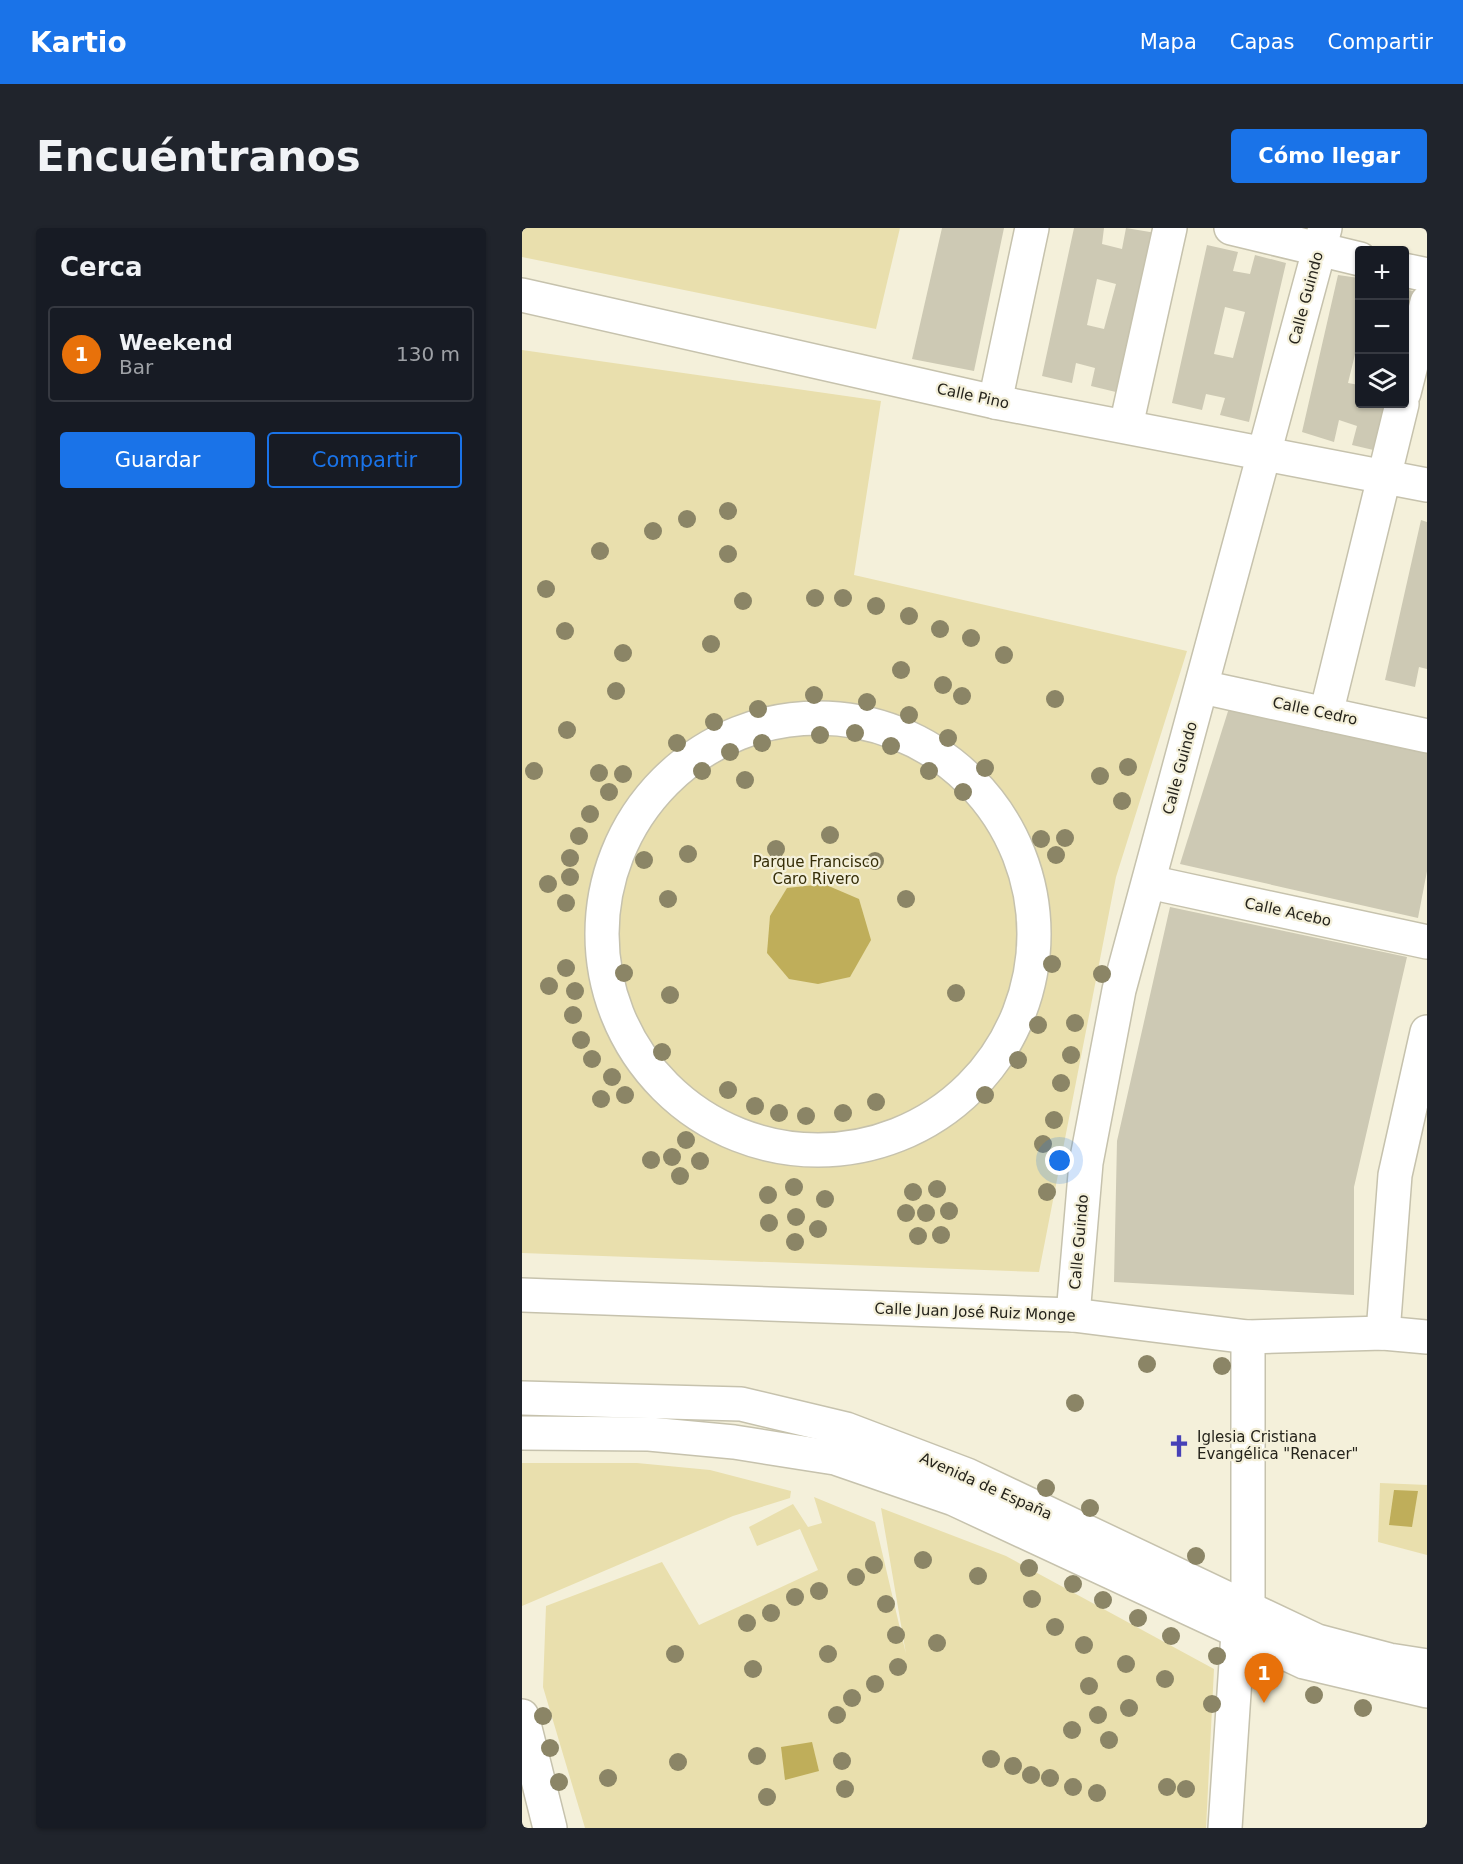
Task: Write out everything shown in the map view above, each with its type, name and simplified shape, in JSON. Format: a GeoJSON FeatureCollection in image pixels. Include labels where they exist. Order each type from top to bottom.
{"type":"FeatureCollection","features":[{"type":"Feature","properties":{"kind":"street"},"geometry":{"type":"LineString","coordinates":[[995,402],[1032,228]]}},
{"type":"Feature","properties":{"kind":"street"},"geometry":{"type":"LineString","coordinates":[[1126,426],[1170,228]]}},
{"type":"Feature","properties":{"kind":"street"},"geometry":{"type":"LineString","coordinates":[[1231,228],[1322,239],[1355,257]]}},
{"type":"Feature","properties":{"kind":"street","name":"Calle Guindo"},"geometry":{"type":"LineString","coordinates":[[1072,1315],[1086,1163],[1119,990],[1322,239]]}},
{"type":"Feature","properties":{"kind":"street"},"geometry":{"type":"LineString","coordinates":[[1409,271],[1427,275]]}},
{"type":"Feature","properties":{"kind":"street","name":"Calle Pino"},"geometry":{"type":"LineString","coordinates":[[522,295],[995,402],[1427,485]]}},
{"type":"Feature","properties":{"kind":"street"},"geometry":{"type":"LineString","coordinates":[[1409,373],[1427,302]]}},
{"type":"Feature","properties":{"kind":"street"},"geometry":{"type":"LineString","coordinates":[[1326,714],[1401,408]]}},
{"type":"Feature","properties":{"kind":"street","name":"Calle Cedro"},"geometry":{"type":"LineString","coordinates":[[1202,687],[1427,736]]}},
{"type":"Feature","properties":{"kind":"street"},"geometry":{"type":"LineString","coordinates":[[804,715],[861,721],[900,733],[939,755],[972,783],[1018,851],[1028,880],[1032,910],[1039,952],[1033,981],[1016,1027],[981,1078],[955,1100],[908,1129],[881,1139],[832,1148],[789,1149],[744,1138],[705,1122],[688,1108],[656,1078],[632,1048],[614,1005],[603,958],[602,912],[610,871],[626,832],[653,793],[706,748],[723,739],[804,715]]}},
{"type":"Feature","properties":{"kind":"street","name":"Calle Acebo"},"geometry":{"type":"LineString","coordinates":[[1149,882],[1427,942]]}},
{"type":"Feature","properties":{"kind":"street"},"geometry":{"type":"LineString","coordinates":[[1383,1333],[1395,1175],[1427,1032]]}},
{"type":"Feature","properties":{"kind":"street","name":"Calle Juan José Ruiz Monge"},"geometry":{"type":"LineString","coordinates":[[522,1295],[1072,1315],[1248,1337],[1383,1333],[1427,1337]]}},
{"type":"Feature","properties":{"kind":"street"},"geometry":{"type":"LineString","coordinates":[[1225,1828],[1243,1621],[1248,1337]]}},
{"type":"Feature","properties":{"kind":"street","name":"Avenida de España"},"geometry":{"type":"LineString","coordinates":[[522,1398],[741,1404],[846,1429],[967,1475],[1243,1621],[1304,1662],[1427,1691]]}},
{"type":"Feature","properties":{"kind":"street","name":"Avenida de España"},"geometry":{"type":"LineString","coordinates":[[522,1433],[649,1434],[734,1442],[836,1458],[954,1499],[1243,1621],[1389,1660],[1427,1666]]}},
{"type":"Feature","properties":{"kind":"street"},"geometry":{"type":"LineString","coordinates":[[522,1716],[550,1828]]}},
{"type":"Feature","properties":{"kind":"green space"},"geometry":{"type":"Polygon","coordinates":[[[522,228],[900,228],[876,329],[522,257],[522,228]]]}},
{"type":"Feature","properties":{"kind":"green space","name":"Parque Francisco Caro Rivero"},"geometry":{"type":"Polygon","coordinates":[[[522,350],[881,401],[854,575],[1187,651],[1116,877],[1039,1272],[522,1253],[522,350]]]}},
{"type":"Feature","properties":{"kind":"green space"},"geometry":{"type":"Polygon","coordinates":[[[522,1463],[637,1463],[710,1470],[791,1491],[790,1498],[733,1516],[522,1606],[522,1463]]]}},
{"type":"Feature","properties":{"kind":"green space"},"geometry":{"type":"Polygon","coordinates":[[[1380,1483],[1427,1485],[1427,1555],[1378,1542],[1380,1483]]]}},
{"type":"Feature","properties":{"kind":"green space"},"geometry":{"type":"Polygon","coordinates":[[[814,1497],[875,1522],[906,1654],[881,1508],[1006,1556],[1214,1669],[1206,1828],[585,1828],[543,1687],[546,1606],[662,1562],[699,1625],[818,1570],[800,1529],[757,1546],[749,1527],[793,1504],[808,1527],[822,1523],[814,1497]]]}},
{"type":"Feature","properties":{"kind":"shaded area"},"geometry":{"type":"Polygon","coordinates":[[[824,884],[859,899],[871,940],[850,977],[818,984],[789,979],[767,953],[770,916],[787,888],[824,884]]]}},
{"type":"Feature","properties":{"kind":"shaded area"},"geometry":{"type":"Polygon","coordinates":[[[1394,1490],[1418,1491],[1412,1527],[1389,1525],[1394,1490]]]}},
{"type":"Feature","properties":{"kind":"shaded area"},"geometry":{"type":"Polygon","coordinates":[[[812,1742],[819,1771],[785,1780],[781,1747],[812,1742]]]}},
{"type":"Feature","properties":{"kind":"building"},"geometry":{"type":"Polygon","coordinates":[[[942,228],[1004,228],[974,371],[912,359],[942,228]]]}},
{"type":"Feature","properties":{"kind":"building"},"geometry":{"type":"Polygon","coordinates":[[[1074,228],[1104,228],[1102,244],[1122,249],[1126,228],[1156,233],[1120,393],[1091,386],[1095,368],[1076,363],[1072,383],[1042,376],[1074,228]],[[1097,279],[1087,325],[1104,329],[1116,284],[1097,279]]]}},
{"type":"Feature","properties":{"kind":"building"},"geometry":{"type":"Polygon","coordinates":[[[1207,245],[1238,252],[1233,271],[1250,274],[1255,255],[1286,263],[1249,422],[1220,415],[1225,398],[1206,394],[1202,410],[1172,403],[1207,245]],[[1225,307],[1214,354],[1233,358],[1245,312],[1225,307]]]}},
{"type":"Feature","properties":{"kind":"building"},"geometry":{"type":"Polygon","coordinates":[[[1338,275],[1355,277],[1355,354],[1348,383],[1355,384],[1355,408],[1393,408],[1382,452],[1352,445],[1357,426],[1339,420],[1334,442],[1302,432],[1338,275]]]}},
{"type":"Feature","properties":{"kind":"building"},"geometry":{"type":"Polygon","coordinates":[[[1409,290],[1417,292],[1409,327],[1409,290]]]}},
{"type":"Feature","properties":{"kind":"building"},"geometry":{"type":"Polygon","coordinates":[[[1421,520],[1427,522],[1427,669],[1419,667],[1415,687],[1385,680],[1421,520]]]}},
{"type":"Feature","properties":{"kind":"building"},"geometry":{"type":"Polygon","coordinates":[[[1229,708],[1427,752],[1427,871],[1418,918],[1180,864],[1229,708]]]}},
{"type":"Feature","properties":{"kind":"building"},"geometry":{"type":"Polygon","coordinates":[[[1170,907],[1407,957],[1354,1187],[1354,1295],[1114,1282],[1117,1141],[1170,907]]]}},
{"type":"Feature","properties":{"kind":"place","name":"Iglesia Cristiana Evangélica \"Renacer\""},"geometry":{"type":"Point","coordinates":[1179,1446]}},
{"type":"Feature","properties":{"kind":"place","name":"Weekend"},"geometry":{"type":"Point","coordinates":[1264,1703]}}]}
